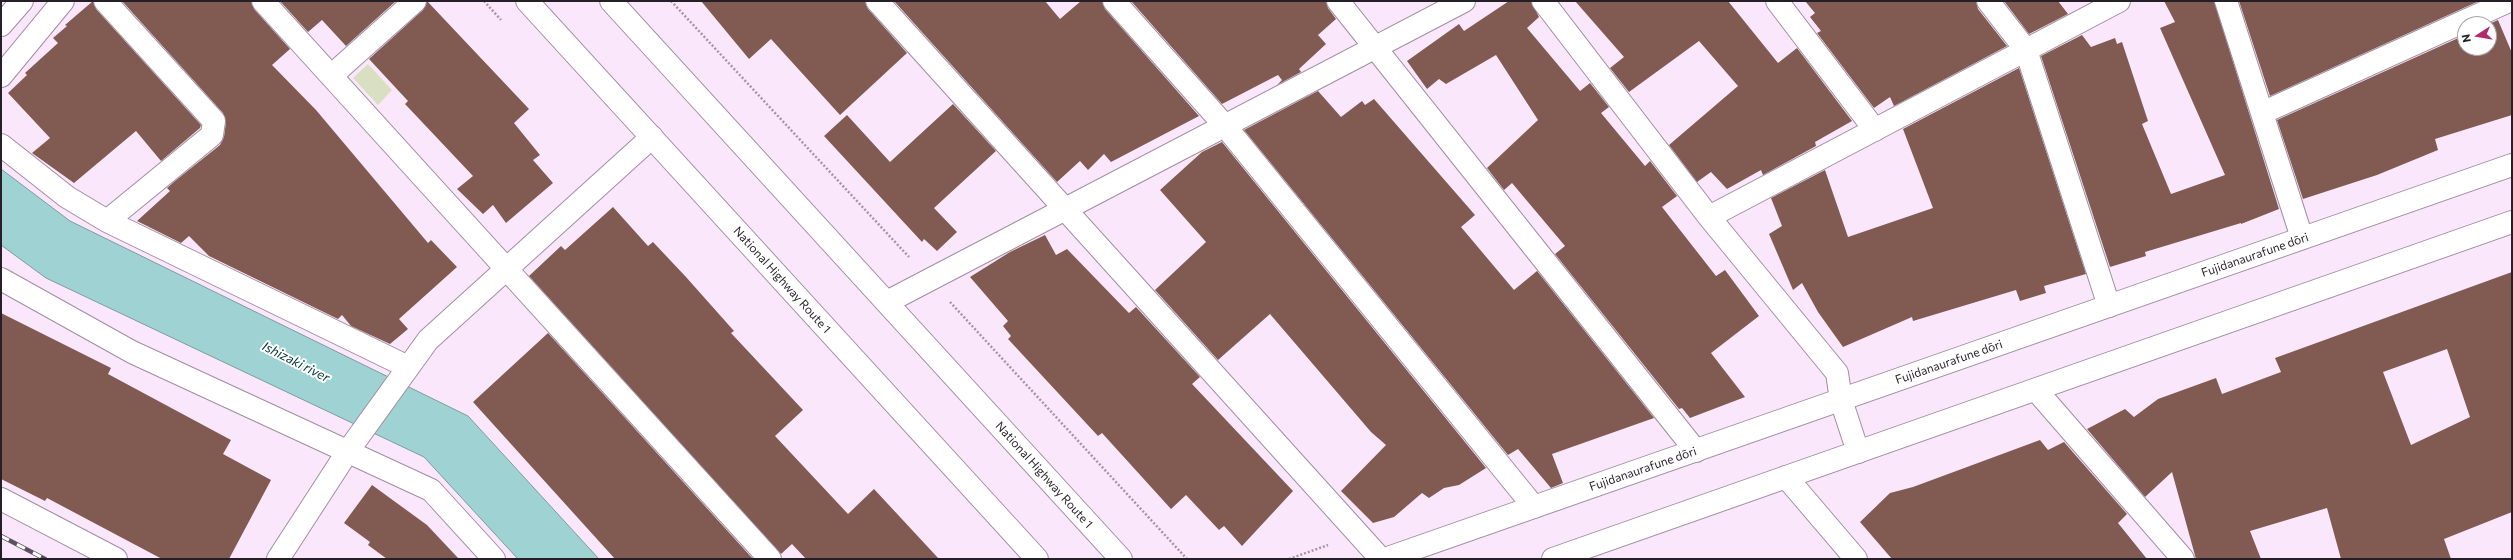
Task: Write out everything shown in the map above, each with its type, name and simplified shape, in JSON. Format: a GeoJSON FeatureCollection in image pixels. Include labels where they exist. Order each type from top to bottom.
{"type":"FeatureCollection","features":[{"type":"Feature","properties":{"kind":"main road"},"geometry":{"type":"LineString","coordinates":[[1,25],[22,1]]}},
{"type":"Feature","properties":{"kind":"main road"},"geometry":{"type":"LineString","coordinates":[[1,76],[64,1]]}},
{"type":"Feature","properties":{"kind":"main road"},"geometry":{"type":"LineString","coordinates":[[105,1],[214,121],[212,135],[107,221]]}},
{"type":"Feature","properties":{"kind":"main road"},"geometry":{"type":"LineString","coordinates":[[263,1],[770,559]]}},
{"type":"Feature","properties":{"kind":"main road"},"geometry":{"type":"LineString","coordinates":[[331,76],[415,1]]}},
{"type":"Feature","properties":{"kind":"main road","name":"National Highway Route 1"},"geometry":{"type":"LineString","coordinates":[[526,1],[1037,559]]}},
{"type":"Feature","properties":{"kind":"main road","name":"National Highway Route 1"},"geometry":{"type":"LineString","coordinates":[[611,1],[1121,559]]}},
{"type":"Feature","properties":{"kind":"main road"},"geometry":{"type":"LineString","coordinates":[[877,1],[1381,559]]}},
{"type":"Feature","properties":{"kind":"main road"},"geometry":{"type":"LineString","coordinates":[[1114,1],[1226,127],[1534,507]]}},
{"type":"Feature","properties":{"kind":"main road"},"geometry":{"type":"LineString","coordinates":[[1338,1],[1696,450]]}},
{"type":"Feature","properties":{"kind":"main road"},"geometry":{"type":"LineString","coordinates":[[887,302],[1067,210],[1464,1]]}},
{"type":"Feature","properties":{"kind":"main road"},"geometry":{"type":"LineString","coordinates":[[1543,1],[1709,217],[1837,373],[1840,400],[1858,452]]}},
{"type":"Feature","properties":{"kind":"main road"},"geometry":{"type":"LineString","coordinates":[[1777,1],[1874,130]]}},
{"type":"Feature","properties":{"kind":"main road"},"geometry":{"type":"LineString","coordinates":[[1988,1],[2026,50],[2109,306]]}},
{"type":"Feature","properties":{"kind":"main road"},"geometry":{"type":"LineString","coordinates":[[1709,217],[2119,1]]}},
{"type":"Feature","properties":{"kind":"main road"},"geometry":{"type":"LineString","coordinates":[[2226,1],[2302,238]]}},
{"type":"Feature","properties":{"kind":"main road"},"geometry":{"type":"LineString","coordinates":[[2262,113],[2509,1]]}},
{"type":"Feature","properties":{"kind":"main road"},"geometry":{"type":"LineString","coordinates":[[278,559],[354,444],[428,340],[652,137]]}},
{"type":"Feature","properties":{"kind":"main road"},"geometry":{"type":"LineString","coordinates":[[1,145],[67,197],[107,221],[404,373]]}},
{"type":"Feature","properties":{"kind":"main road","name":"Fujidanaurafune dōri"},"geometry":{"type":"LineString","coordinates":[[1385,559],[2512,165]]}},
{"type":"Feature","properties":{"kind":"main road"},"geometry":{"type":"LineString","coordinates":[[1553,559],[2512,222]]}},
{"type":"Feature","properties":{"kind":"main road"},"geometry":{"type":"LineString","coordinates":[[1,279],[132,352],[354,444],[431,490],[494,559]]}},
{"type":"Feature","properties":{"kind":"main road"},"geometry":{"type":"LineString","coordinates":[[2036,390],[2182,559]]}},
{"type":"Feature","properties":{"kind":"main road"},"geometry":{"type":"LineString","coordinates":[[1786,477],[1856,559]]}},
{"type":"Feature","properties":{"kind":"main road"},"geometry":{"type":"LineString","coordinates":[[1,499],[116,559]]}},
{"type":"Feature","properties":{"kind":"shaded area"},"geometry":{"type":"Polygon","coordinates":[[[368,64],[392,90],[378,105],[353,78],[368,64]]]}},
{"type":"Feature","properties":{"kind":"water","name":"Ishizaki river"},"geometry":{"type":"Polygon","coordinates":[[[1,169],[70,221],[468,416],[599,559],[518,559],[424,457],[46,278],[1,245],[1,169]]]}},
{"type":"Feature","properties":{"kind":"building"},"geometry":{"type":"Polygon","coordinates":[[[93,1],[96,9],[201,125],[200,128],[161,161],[136,131],[74,183],[32,153],[50,138],[8,93],[27,75],[25,73],[58,43],[53,38],[67,26],[65,25],[93,1]]]}},
{"type":"Feature","properties":{"kind":"building"},"geometry":{"type":"Polygon","coordinates":[[[122,1],[251,1],[254,9],[290,49],[272,65],[316,110],[428,243],[431,240],[457,267],[399,319],[408,329],[390,344],[351,326],[342,315],[338,319],[209,256],[189,236],[181,243],[137,221],[170,191],[167,188],[220,145],[224,137],[226,122],[223,113],[122,1]]]}},
{"type":"Feature","properties":{"kind":"building"},"geometry":{"type":"Polygon","coordinates":[[[280,1],[396,1],[346,46],[322,20],[308,32],[280,1]]]}},
{"type":"Feature","properties":{"kind":"building"},"geometry":{"type":"Polygon","coordinates":[[[427,1],[529,109],[514,123],[540,155],[533,160],[553,183],[506,223],[493,205],[483,214],[457,189],[473,176],[405,104],[408,101],[369,59],[423,10],[427,1]]]}},
{"type":"Feature","properties":{"kind":"building"},"geometry":{"type":"Polygon","coordinates":[[[701,1],[865,1],[868,9],[907,53],[840,115],[771,39],[749,59],[701,1]]]}},
{"type":"Feature","properties":{"kind":"building"},"geometry":{"type":"Polygon","coordinates":[[[894,1],[1045,1],[1060,19],[1081,1],[1102,1],[1105,9],[1199,116],[1111,162],[1104,154],[1088,170],[1080,161],[1057,182],[894,1]]]}},
{"type":"Feature","properties":{"kind":"building"},"geometry":{"type":"Polygon","coordinates":[[[1131,1],[1326,1],[1328,8],[1336,19],[1318,35],[1326,44],[1299,69],[1301,72],[1277,85],[1282,80],[1278,75],[1222,104],[1131,1]]]}},
{"type":"Feature","properties":{"kind":"building"},"geometry":{"type":"Polygon","coordinates":[[[1509,1],[1531,1],[1539,17],[1527,28],[1580,91],[1590,83],[1609,107],[1601,113],[1645,166],[1650,161],[1677,196],[1662,207],[1716,276],[1725,270],[1759,316],[1711,353],[1745,397],[1690,418],[1682,408],[1679,409],[1555,254],[1565,246],[1512,183],[1504,190],[1487,168],[1538,120],[1496,55],[1446,84],[1439,79],[1427,89],[1407,61],[1459,24],[1464,31],[1509,1]]]}},
{"type":"Feature","properties":{"kind":"building"},"geometry":{"type":"Polygon","coordinates":[[[1575,1],[1728,1],[1778,63],[1797,48],[1852,121],[1815,142],[1816,146],[1763,175],[1761,170],[1727,189],[1711,172],[1697,182],[1669,145],[1738,86],[1699,41],[1629,92],[1610,68],[1624,57],[1575,1]]]}},
{"type":"Feature","properties":{"kind":"building"},"geometry":{"type":"Polygon","coordinates":[[[1805,1],[1976,1],[1978,9],[2007,46],[1894,106],[1890,97],[1874,108],[1817,33],[1821,31],[1810,17],[1815,13],[1805,1]]]}},
{"type":"Feature","properties":{"kind":"building"},"geometry":{"type":"Polygon","coordinates":[[[2004,1],[2058,1],[2068,14],[2029,34],[2004,1]]]}},
{"type":"Feature","properties":{"kind":"building"},"geometry":{"type":"Polygon","coordinates":[[[2164,1],[2214,1],[2279,209],[2241,224],[2145,252],[2146,256],[2110,267],[2041,56],[2082,35],[2091,47],[2115,38],[2117,44],[2122,42],[2148,121],[2142,124],[2171,194],[2225,175],[2160,28],[2175,22],[2164,1]]]}},
{"type":"Feature","properties":{"kind":"building"},"geometry":{"type":"Polygon","coordinates":[[[2239,1],[2479,1],[2270,96],[2239,1]]]}},
{"type":"Feature","properties":{"kind":"building"},"geometry":{"type":"Polygon","coordinates":[[[2497,20],[2512,53],[2512,115],[2435,139],[2438,150],[2377,175],[2303,199],[2277,120],[2457,39],[2457,56],[2497,56],[2497,20]]]}},
{"type":"Feature","properties":{"kind":"building"},"geometry":{"type":"Polygon","coordinates":[[[2019,68],[2086,274],[2044,286],[2046,293],[2020,301],[2016,290],[1913,321],[1912,317],[1843,347],[1818,312],[1802,283],[1793,290],[1769,234],[1782,226],[1771,198],[1825,170],[1848,237],[1933,208],[1903,129],[2019,68]]]}},
{"type":"Feature","properties":{"kind":"building"},"geometry":{"type":"Polygon","coordinates":[[[1318,91],[1341,117],[1362,101],[1365,105],[1374,99],[1475,215],[1461,227],[1514,290],[1537,271],[1654,418],[1552,454],[1563,483],[1551,488],[1518,449],[1508,455],[1244,130],[1318,91]]]}},
{"type":"Feature","properties":{"kind":"building"},"geometry":{"type":"Polygon","coordinates":[[[953,104],[996,151],[934,208],[957,232],[937,251],[924,239],[922,242],[824,136],[847,115],[890,162],[953,104]]]}},
{"type":"Feature","properties":{"kind":"building"},"geometry":{"type":"Polygon","coordinates":[[[1222,142],[1486,468],[1459,485],[1444,488],[1429,498],[1422,493],[1394,517],[1373,523],[1341,491],[1386,445],[1371,432],[1270,314],[1218,360],[1155,290],[1206,242],[1160,190],[1202,152],[1222,142]]]}},
{"type":"Feature","properties":{"kind":"building"},"geometry":{"type":"Polygon","coordinates":[[[613,207],[648,246],[653,242],[686,277],[734,331],[731,333],[803,410],[775,436],[848,514],[874,489],[939,559],[806,559],[792,544],[781,554],[529,276],[561,246],[565,250],[613,207]]]}},
{"type":"Feature","properties":{"kind":"building"},"geometry":{"type":"Polygon","coordinates":[[[1045,235],[1056,255],[1067,249],[1129,313],[1136,307],[1200,377],[1192,384],[1293,491],[1242,546],[1224,526],[1219,530],[1186,495],[1171,509],[1102,433],[1098,436],[1008,339],[1011,336],[1003,326],[1008,321],[970,277],[1010,252],[1045,235]]]}},
{"type":"Feature","properties":{"kind":"building"},"geometry":{"type":"Polygon","coordinates":[[[2512,272],[2512,512],[2444,539],[2451,559],[2341,559],[2327,508],[2250,531],[2261,559],[2196,559],[2172,472],[2145,497],[2087,429],[2125,409],[2134,417],[2158,399],[2216,378],[2222,394],[2281,372],[2275,358],[2512,272]],[[2447,349],[2383,372],[2411,445],[2470,417],[2447,349]]]}},
{"type":"Feature","properties":{"kind":"building"},"geometry":{"type":"Polygon","coordinates":[[[1,313],[111,368],[108,374],[231,440],[223,454],[271,480],[229,559],[162,559],[47,498],[45,501],[1,479],[1,313]]]}},
{"type":"Feature","properties":{"kind":"building"},"geometry":{"type":"Polygon","coordinates":[[[548,333],[753,559],[615,559],[473,402],[548,333]]]}},
{"type":"Feature","properties":{"kind":"building"},"geometry":{"type":"Polygon","coordinates":[[[2040,440],[2048,450],[2064,442],[2127,514],[2118,523],[2147,559],[1892,559],[1860,522],[1890,493],[1913,487],[2040,440]]]}},
{"type":"Feature","properties":{"kind":"building"},"geometry":{"type":"Polygon","coordinates":[[[372,485],[427,525],[459,559],[387,559],[368,545],[370,542],[344,523],[372,485]]]}},
{"type":"Feature","properties":{"kind":"railway"},"geometry":{"type":"LineString","coordinates":[[1,536],[45,559]]}}]}
